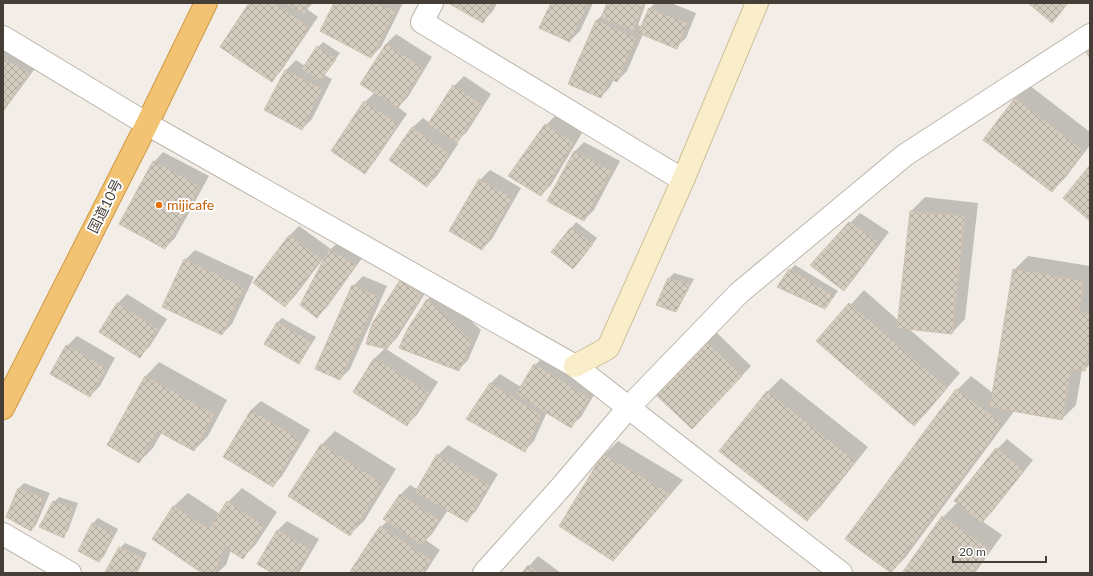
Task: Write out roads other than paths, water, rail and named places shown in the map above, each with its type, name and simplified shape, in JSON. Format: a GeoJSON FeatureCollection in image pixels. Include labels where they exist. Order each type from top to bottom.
{"type":"FeatureCollection","features":[{"type":"Feature","properties":{"kind":"highway","name":"国道10号"},"geometry":{"type":"LineString","coordinates":[[3,408],[147,124],[206,3]]}},
{"type":"Feature","properties":{"kind":"street"},"geometry":{"type":"LineString","coordinates":[[432,3],[422,22],[683,180]]}},
{"type":"Feature","properties":{"kind":"street"},"geometry":{"type":"LineString","coordinates":[[575,366],[608,348],[683,180],[757,3]]}},
{"type":"Feature","properties":{"kind":"street"},"geometry":{"type":"LineString","coordinates":[[484,573],[562,486],[628,408],[739,294],[905,154],[1090,35]]}},
{"type":"Feature","properties":{"kind":"street"},"geometry":{"type":"LineString","coordinates":[[3,37],[147,124],[575,366],[841,573]]}},
{"type":"Feature","properties":{"kind":"street"},"geometry":{"type":"LineString","coordinates":[[3,534],[70,573]]}},
{"type":"Feature","properties":{"kind":"place","name":"mijicafe"},"geometry":{"type":"Point","coordinates":[159,205]}}]}
